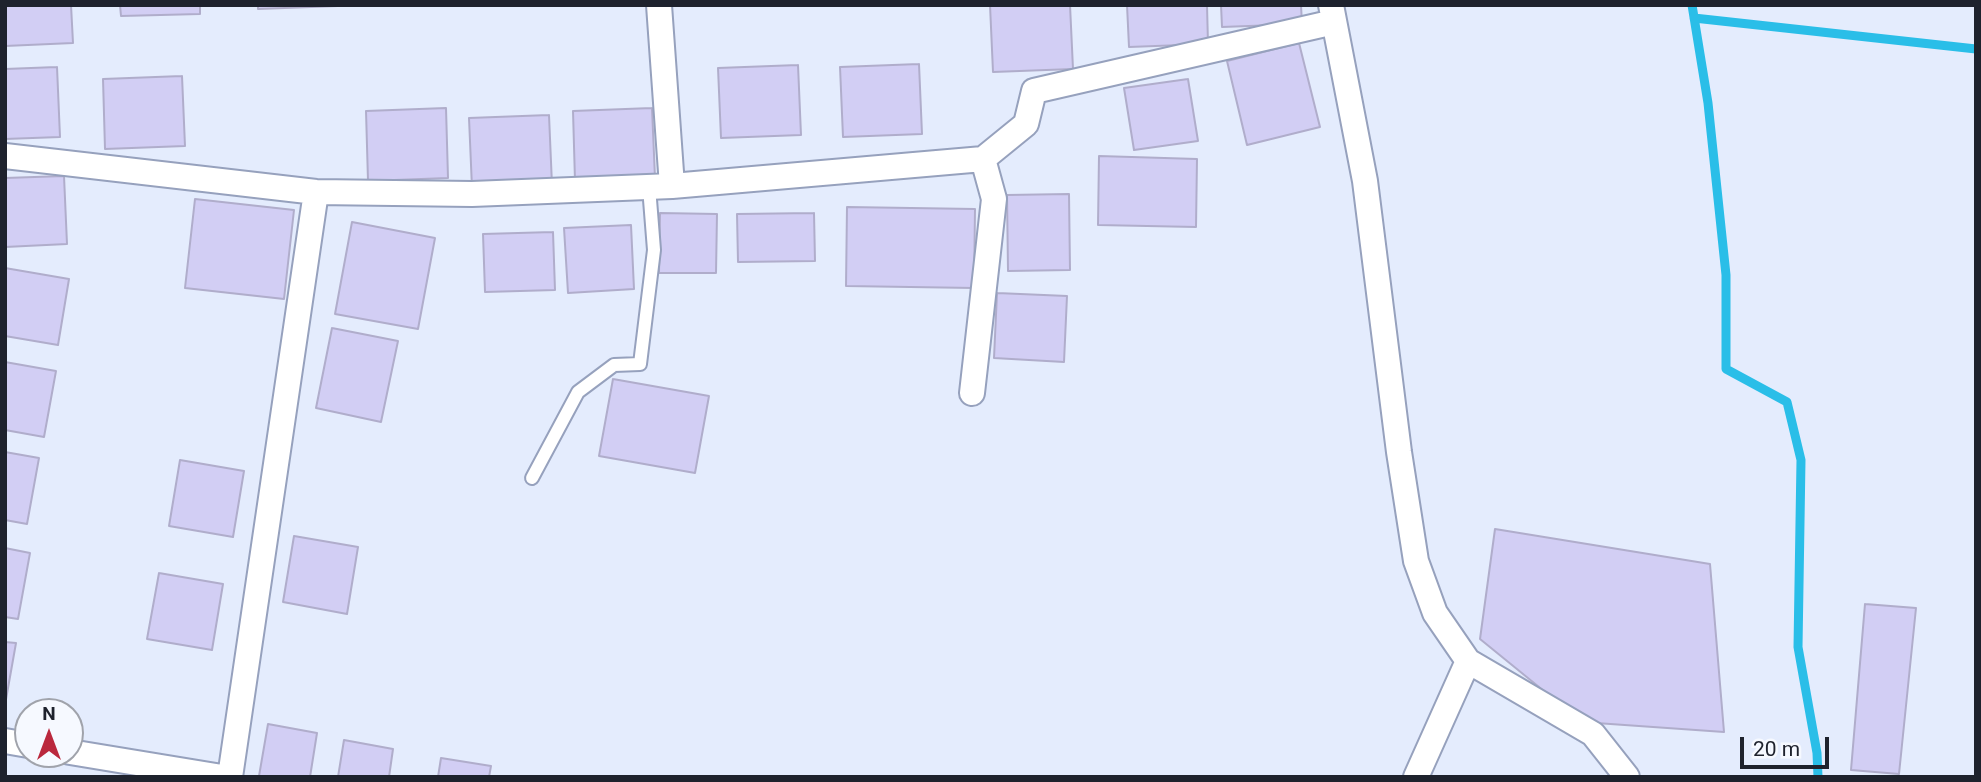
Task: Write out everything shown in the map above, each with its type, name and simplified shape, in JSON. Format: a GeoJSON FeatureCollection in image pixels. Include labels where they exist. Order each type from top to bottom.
{"type":"FeatureCollection","features":[{"type":"Feature","properties":{"kind":"street"},"geometry":{"type":"LineString","coordinates":[[659,5],[660,187]]}},
{"type":"Feature","properties":{"kind":"street"},"geometry":{"type":"LineString","coordinates":[[5,156],[316,192],[472,194],[660,187],[983,159],[1026,124],[1034,92],[1332,14],[1365,181],[1399,452],[1416,561],[1436,613],[1468,661],[1593,734],[1627,777]]}},
{"type":"Feature","properties":{"kind":"street"},"geometry":{"type":"LineString","coordinates":[[972,393],[994,199],[983,159]]}},
{"type":"Feature","properties":{"kind":"street"},"geometry":{"type":"LineString","coordinates":[[230,777],[316,192]]}},
{"type":"Feature","properties":{"kind":"street"},"geometry":{"type":"LineString","coordinates":[[1416,777],[1468,661]]}},
{"type":"Feature","properties":{"kind":"street"},"geometry":{"type":"LineString","coordinates":[[84,754],[222,777]]}},
{"type":"Feature","properties":{"kind":"lane"},"geometry":{"type":"LineString","coordinates":[[531,478],[578,392],[614,365],[640,364],[660,187]]}},
{"type":"Feature","properties":{"kind":"building"},"geometry":{"type":"Polygon","coordinates":[[[5,5],[71,5],[73,43],[5,46],[5,5]]]}},
{"type":"Feature","properties":{"kind":"building"},"geometry":{"type":"Polygon","coordinates":[[[120,5],[200,5],[200,14],[121,16],[120,5]]]}},
{"type":"Feature","properties":{"kind":"building"},"geometry":{"type":"Polygon","coordinates":[[[258,5],[338,5],[338,6],[258,9],[258,5]]]}},
{"type":"Feature","properties":{"kind":"building"},"geometry":{"type":"Polygon","coordinates":[[[990,5],[1070,5],[1073,69],[993,72],[990,5]]]}},
{"type":"Feature","properties":{"kind":"building"},"geometry":{"type":"Polygon","coordinates":[[[1127,5],[1207,5],[1208,44],[1129,47],[1127,5]]]}},
{"type":"Feature","properties":{"kind":"building"},"geometry":{"type":"Polygon","coordinates":[[[1221,5],[1301,5],[1302,24],[1222,27],[1221,5]]]}},
{"type":"Feature","properties":{"kind":"building"},"geometry":{"type":"Polygon","coordinates":[[[1299,43],[1320,127],[1247,145],[1227,61],[1299,43]]]}},
{"type":"Feature","properties":{"kind":"building"},"geometry":{"type":"Polygon","coordinates":[[[919,64],[922,134],[843,137],[840,67],[919,64]]]}},
{"type":"Feature","properties":{"kind":"building"},"geometry":{"type":"Polygon","coordinates":[[[798,65],[801,135],[721,138],[718,68],[798,65]]]}},
{"type":"Feature","properties":{"kind":"building"},"geometry":{"type":"Polygon","coordinates":[[[57,67],[60,137],[5,139],[5,69],[57,67]]]}},
{"type":"Feature","properties":{"kind":"building"},"geometry":{"type":"Polygon","coordinates":[[[182,76],[185,146],[105,149],[103,79],[182,76]]]}},
{"type":"Feature","properties":{"kind":"building"},"geometry":{"type":"Polygon","coordinates":[[[1188,79],[1198,141],[1134,150],[1124,88],[1188,79]]]}},
{"type":"Feature","properties":{"kind":"building"},"geometry":{"type":"Polygon","coordinates":[[[446,108],[448,178],[368,181],[366,111],[446,108]]]}},
{"type":"Feature","properties":{"kind":"building"},"geometry":{"type":"Polygon","coordinates":[[[652,108],[655,178],[575,181],[573,111],[652,108]]]}},
{"type":"Feature","properties":{"kind":"building"},"geometry":{"type":"Polygon","coordinates":[[[549,115],[552,185],[472,188],[469,118],[549,115]]]}},
{"type":"Feature","properties":{"kind":"building"},"geometry":{"type":"Polygon","coordinates":[[[1099,156],[1197,159],[1196,227],[1098,225],[1099,156]]]}},
{"type":"Feature","properties":{"kind":"building"},"geometry":{"type":"Polygon","coordinates":[[[64,176],[67,244],[5,247],[5,178],[64,176]]]}},
{"type":"Feature","properties":{"kind":"building"},"geometry":{"type":"Polygon","coordinates":[[[1069,194],[1070,270],[1008,271],[1007,195],[1069,194]]]}},
{"type":"Feature","properties":{"kind":"building"},"geometry":{"type":"Polygon","coordinates":[[[195,199],[294,210],[284,299],[185,288],[195,199]]]}},
{"type":"Feature","properties":{"kind":"building"},"geometry":{"type":"Polygon","coordinates":[[[847,207],[975,209],[974,288],[846,286],[847,207]]]}},
{"type":"Feature","properties":{"kind":"building"},"geometry":{"type":"Polygon","coordinates":[[[660,213],[717,214],[716,273],[659,273],[660,213]]]}},
{"type":"Feature","properties":{"kind":"building"},"geometry":{"type":"Polygon","coordinates":[[[814,213],[815,261],[738,262],[737,214],[814,213]]]}},
{"type":"Feature","properties":{"kind":"building"},"geometry":{"type":"Polygon","coordinates":[[[352,222],[435,238],[418,329],[335,314],[352,222]]]}},
{"type":"Feature","properties":{"kind":"building"},"geometry":{"type":"Polygon","coordinates":[[[631,225],[634,289],[568,293],[564,228],[631,225]]]}},
{"type":"Feature","properties":{"kind":"building"},"geometry":{"type":"Polygon","coordinates":[[[553,232],[555,290],[485,292],[483,234],[553,232]]]}},
{"type":"Feature","properties":{"kind":"building"},"geometry":{"type":"Polygon","coordinates":[[[5,268],[69,279],[58,345],[5,336],[5,268]]]}},
{"type":"Feature","properties":{"kind":"building"},"geometry":{"type":"Polygon","coordinates":[[[997,293],[1067,296],[1064,362],[994,358],[997,293]]]}},
{"type":"Feature","properties":{"kind":"building"},"geometry":{"type":"Polygon","coordinates":[[[332,328],[398,341],[381,422],[316,408],[332,328]]]}},
{"type":"Feature","properties":{"kind":"building"},"geometry":{"type":"Polygon","coordinates":[[[5,362],[56,371],[44,437],[5,430],[5,362]]]}},
{"type":"Feature","properties":{"kind":"building"},"geometry":{"type":"Polygon","coordinates":[[[613,379],[709,396],[695,473],[599,456],[613,379]]]}},
{"type":"Feature","properties":{"kind":"building"},"geometry":{"type":"Polygon","coordinates":[[[5,452],[39,458],[27,524],[5,520],[5,452]]]}},
{"type":"Feature","properties":{"kind":"building"},"geometry":{"type":"Polygon","coordinates":[[[180,460],[244,471],[233,537],[169,526],[180,460]]]}},
{"type":"Feature","properties":{"kind":"building"},"geometry":{"type":"Polygon","coordinates":[[[1495,529],[1710,564],[1724,732],[1582,722],[1480,639],[1495,529]]]}},
{"type":"Feature","properties":{"kind":"building"},"geometry":{"type":"Polygon","coordinates":[[[294,536],[358,547],[347,614],[283,602],[294,536]]]}},
{"type":"Feature","properties":{"kind":"building"},"geometry":{"type":"Polygon","coordinates":[[[5,548],[30,553],[18,619],[5,617],[5,548]]]}},
{"type":"Feature","properties":{"kind":"building"},"geometry":{"type":"Polygon","coordinates":[[[159,573],[223,584],[212,650],[147,639],[159,573]]]}},
{"type":"Feature","properties":{"kind":"building"},"geometry":{"type":"Polygon","coordinates":[[[1865,604],[1916,608],[1899,774],[1851,770],[1865,604]]]}},
{"type":"Feature","properties":{"kind":"building"},"geometry":{"type":"Polygon","coordinates":[[[5,642],[16,643],[5,705],[5,642]]]}},
{"type":"Feature","properties":{"kind":"building"},"geometry":{"type":"Polygon","coordinates":[[[268,724],[317,733],[310,777],[259,776],[268,724]]]}},
{"type":"Feature","properties":{"kind":"building"},"geometry":{"type":"Polygon","coordinates":[[[344,740],[393,749],[389,777],[338,777],[344,740]]]}},
{"type":"Feature","properties":{"kind":"building"},"geometry":{"type":"Polygon","coordinates":[[[441,758],[491,766],[489,777],[438,777],[441,758]]]}},
{"type":"Feature","properties":{"kind":"waterway"},"geometry":{"type":"LineString","coordinates":[[1692,5],[1708,103],[1726,275],[1726,369],[1787,402],[1801,460],[1798,647],[1817,753],[1818,777]]}},
{"type":"Feature","properties":{"kind":"waterway"},"geometry":{"type":"LineString","coordinates":[[1694,18],[1976,49]]}}]}
